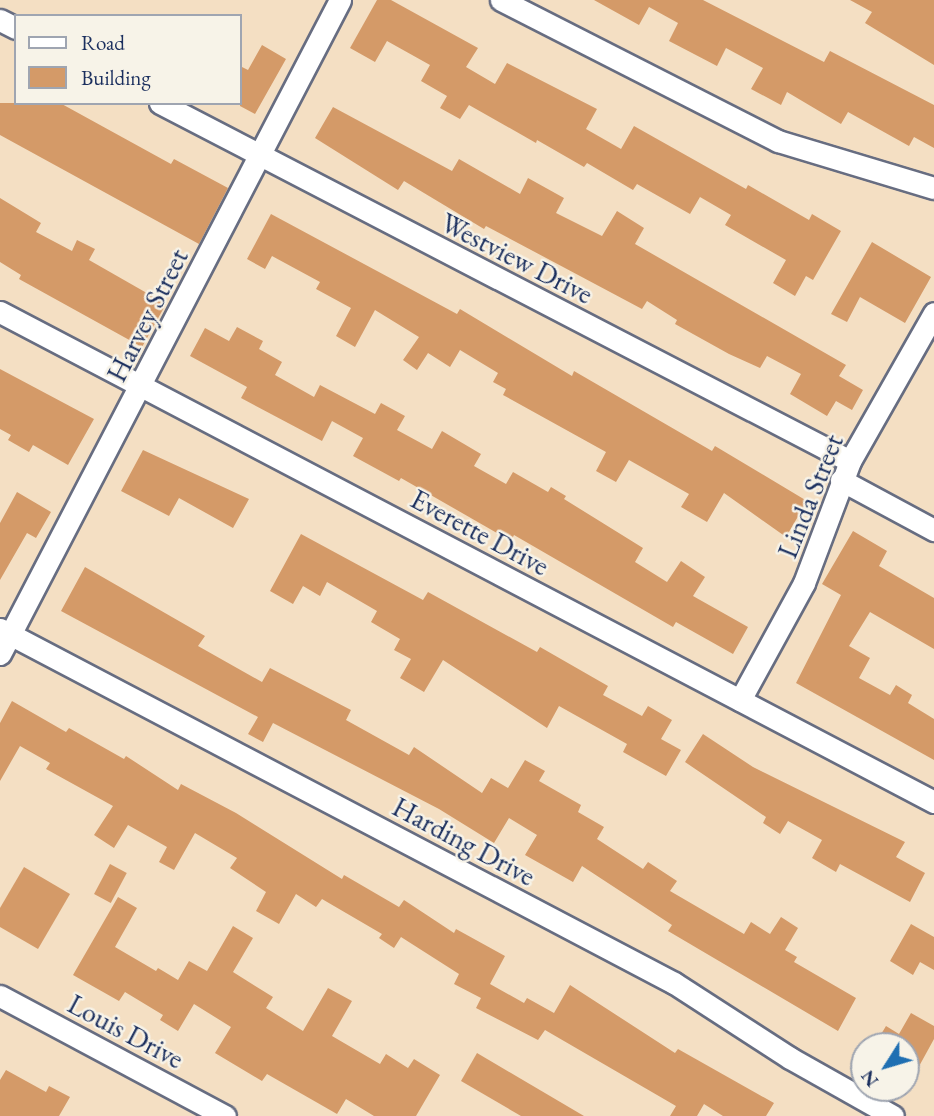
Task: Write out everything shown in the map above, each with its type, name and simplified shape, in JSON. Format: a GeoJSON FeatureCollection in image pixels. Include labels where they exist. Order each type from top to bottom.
{"type":"FeatureCollection","features":[{"type":"Feature","properties":{"kind":"street","name":"Harvey Street"},"geometry":{"type":"LineString","coordinates":[[0,654],[5,631],[141,386],[340,0]]}},
{"type":"Feature","properties":{"kind":"street"},"geometry":{"type":"LineString","coordinates":[[501,0],[778,141],[934,188]]}},
{"type":"Feature","properties":{"kind":"street","name":"Westview Drive"},"geometry":{"type":"LineString","coordinates":[[164,105],[261,154],[846,471],[934,530]]}},
{"type":"Feature","properties":{"kind":"street","name":"Everette Drive"},"geometry":{"type":"LineString","coordinates":[[0,312],[934,802]]}},
{"type":"Feature","properties":{"kind":"street","name":"Linda Street"},"geometry":{"type":"LineString","coordinates":[[740,701],[809,573],[846,471],[934,313]]}},
{"type":"Feature","properties":{"kind":"street","name":"Harding Drive"},"geometry":{"type":"LineString","coordinates":[[5,631],[674,983],[790,1058],[893,1116]]}},
{"type":"Feature","properties":{"kind":"street","name":"Louis Drive"},"geometry":{"type":"LineString","coordinates":[[0,996],[225,1116]]}},
{"type":"Feature","properties":{"kind":"building"},"geometry":{"type":"Polygon","coordinates":[[[377,0],[391,0],[478,48],[466,67],[495,84],[507,63],[597,109],[586,129],[621,149],[634,126],[746,189],[748,185],[809,220],[812,214],[841,231],[813,280],[806,276],[795,296],[773,283],[786,260],[725,225],[731,215],[700,197],[690,214],[637,184],[633,190],[587,163],[584,167],[469,105],[460,119],[440,108],[447,96],[421,81],[430,65],[387,41],[375,62],[350,48],[377,0]]]}},
{"type":"Feature","properties":{"kind":"building"},"geometry":{"type":"Polygon","coordinates":[[[594,0],[703,0],[824,62],[830,51],[934,105],[934,148],[914,137],[909,146],[848,112],[841,124],[787,92],[781,105],[751,89],[763,68],[726,48],[717,66],[669,41],[678,23],[649,7],[639,25],[594,0]]]}},
{"type":"Feature","properties":{"kind":"building"},"geometry":{"type":"Polygon","coordinates":[[[850,0],[934,0],[934,65],[865,23],[872,12],[850,0]]]}},
{"type":"Feature","properties":{"kind":"building"},"geometry":{"type":"Polygon","coordinates":[[[262,45],[286,59],[255,114],[240,106],[242,67],[248,70],[262,45]]]}},
{"type":"Feature","properties":{"kind":"building"},"geometry":{"type":"Polygon","coordinates":[[[0,103],[64,105],[171,164],[174,159],[228,188],[199,244],[0,135],[0,103]]]}},
{"type":"Feature","properties":{"kind":"building"},"geometry":{"type":"Polygon","coordinates":[[[333,107],[452,171],[459,159],[520,194],[528,178],[564,198],[556,213],[602,236],[617,211],[644,228],[635,244],[846,365],[839,376],[863,390],[852,410],[836,401],[827,416],[790,394],[801,374],[767,356],[760,368],[675,324],[677,320],[647,301],[642,309],[486,226],[484,229],[404,181],[398,190],[315,138],[333,107]]]}},
{"type":"Feature","properties":{"kind":"building"},"geometry":{"type":"Polygon","coordinates":[[[0,198],[41,223],[36,232],[72,251],[77,240],[95,249],[89,260],[166,304],[142,347],[19,279],[21,275],[0,262],[0,198]]]}},
{"type":"Feature","properties":{"kind":"building"},"geometry":{"type":"Polygon","coordinates":[[[271,214],[457,314],[460,309],[572,376],[574,371],[712,451],[715,446],[807,501],[786,537],[724,493],[707,522],[681,507],[689,494],[629,460],[616,482],[596,471],[606,452],[503,395],[506,389],[493,382],[498,373],[460,350],[450,367],[428,353],[417,370],[403,360],[419,337],[375,310],[355,347],[336,336],[351,308],[316,289],[320,282],[272,256],[265,269],[247,259],[271,214]]]}},
{"type":"Feature","properties":{"kind":"building"},"geometry":{"type":"Polygon","coordinates":[[[872,242],[931,277],[905,323],[860,297],[847,322],[831,314],[872,242]]]}},
{"type":"Feature","properties":{"kind":"building"},"geometry":{"type":"Polygon","coordinates":[[[237,327],[263,341],[259,349],[282,362],[275,375],[314,397],[320,385],[375,414],[381,403],[405,416],[397,430],[432,449],[442,431],[481,454],[474,466],[506,484],[513,472],[548,492],[551,487],[566,496],[564,499],[643,548],[635,562],[667,582],[681,561],[705,577],[693,596],[748,627],[733,654],[676,622],[673,627],[514,535],[511,541],[401,478],[399,481],[353,456],[363,438],[332,421],[322,441],[241,398],[247,387],[190,356],[205,328],[229,341],[237,327]]]}},
{"type":"Feature","properties":{"kind":"building"},"geometry":{"type":"Polygon","coordinates":[[[0,369],[94,419],[68,465],[33,445],[29,452],[8,440],[11,435],[0,429],[0,369]]]}},
{"type":"Feature","properties":{"kind":"building"},"geometry":{"type":"Polygon","coordinates":[[[143,450],[249,499],[233,528],[179,498],[169,516],[121,491],[143,450]]]}},
{"type":"Feature","properties":{"kind":"building"},"geometry":{"type":"Polygon","coordinates":[[[17,492],[51,512],[36,538],[27,533],[0,580],[0,523],[17,492]]]}},
{"type":"Feature","properties":{"kind":"building"},"geometry":{"type":"Polygon","coordinates":[[[853,531],[887,551],[879,566],[934,598],[934,649],[870,612],[849,646],[870,658],[859,678],[890,695],[896,685],[912,695],[908,703],[934,719],[934,760],[796,683],[841,595],[822,584],[853,531]]]}},
{"type":"Feature","properties":{"kind":"building"},"geometry":{"type":"Polygon","coordinates":[[[301,534],[423,600],[428,592],[537,652],[540,647],[608,686],[603,695],[642,716],[648,706],[672,720],[661,739],[681,750],[666,776],[623,752],[627,744],[559,706],[547,728],[443,660],[424,692],[400,678],[411,659],[394,650],[400,639],[371,622],[377,611],[327,582],[320,596],[303,586],[293,604],[270,591],[301,534]]]}},
{"type":"Feature","properties":{"kind":"building"},"geometry":{"type":"Polygon","coordinates":[[[85,567],[205,636],[198,646],[262,682],[270,668],[351,710],[346,720],[409,755],[414,747],[482,793],[491,778],[508,788],[525,760],[545,771],[539,781],[581,805],[578,812],[604,827],[597,839],[643,869],[648,862],[677,881],[670,891],[744,934],[751,922],[770,934],[781,917],[798,928],[785,950],[797,957],[794,962],[856,998],[838,1031],[668,931],[672,925],[582,866],[573,882],[525,855],[537,835],[509,818],[494,843],[439,809],[273,723],[263,742],[248,734],[258,717],[61,611],[85,567]]]}},
{"type":"Feature","properties":{"kind":"building"},"geometry":{"type":"Polygon","coordinates":[[[12,701],[66,732],[69,728],[124,759],[126,756],[178,790],[181,784],[236,813],[342,879],[344,875],[399,907],[404,900],[454,933],[456,929],[505,956],[490,984],[524,1003],[527,998],[554,1013],[570,985],[675,1053],[678,1049],[774,1103],[766,1116],[723,1116],[704,1104],[697,1116],[670,1116],[676,1106],[545,1030],[538,1040],[476,1008],[481,998],[454,984],[459,974],[401,937],[394,948],[379,938],[382,934],[322,899],[316,907],[296,894],[279,924],[256,911],[266,892],[230,868],[237,858],[195,833],[174,870],[159,862],[167,847],[128,825],[114,848],[94,835],[113,806],[46,769],[50,763],[20,746],[0,781],[0,723],[12,701]]]}},
{"type":"Feature","properties":{"kind":"building"},"geometry":{"type":"Polygon","coordinates":[[[703,734],[753,767],[905,842],[896,857],[925,873],[910,902],[840,864],[836,872],[812,858],[822,840],[788,821],[780,834],[763,823],[766,817],[685,762],[703,734]]]}},
{"type":"Feature","properties":{"kind":"building"},"geometry":{"type":"Polygon","coordinates":[[[110,864],[127,873],[111,903],[94,894],[110,864]]]}},
{"type":"Feature","properties":{"kind":"building"},"geometry":{"type":"Polygon","coordinates":[[[24,867],[70,894],[38,949],[0,927],[0,908],[24,867]]]}},
{"type":"Feature","properties":{"kind":"building"},"geometry":{"type":"Polygon","coordinates":[[[118,897],[137,908],[115,947],[156,971],[158,968],[178,980],[189,961],[207,971],[233,926],[253,938],[233,972],[273,997],[266,1008],[303,1031],[328,988],[352,1001],[332,1036],[380,1064],[386,1054],[408,1068],[414,1059],[440,1075],[416,1116],[374,1116],[346,1099],[337,1114],[267,1074],[262,1081],[215,1053],[231,1027],[194,1004],[178,1031],[160,1020],[163,1015],[125,992],[119,1001],[73,975],[118,897]]]}},
{"type":"Feature","properties":{"kind":"building"},"geometry":{"type":"Polygon","coordinates":[[[911,924],[934,937],[934,970],[920,962],[913,975],[890,961],[911,924]]]}},
{"type":"Feature","properties":{"kind":"building"},"geometry":{"type":"Polygon","coordinates":[[[911,1013],[934,1026],[934,1039],[920,1064],[920,1032],[900,1032],[911,1013]]]}},
{"type":"Feature","properties":{"kind":"building"},"geometry":{"type":"Polygon","coordinates":[[[886,1026],[896,1032],[882,1032],[886,1026]]]}},
{"type":"Feature","properties":{"kind":"building"},"geometry":{"type":"Polygon","coordinates":[[[477,1053],[584,1116],[521,1116],[461,1081],[477,1053]]]}},
{"type":"Feature","properties":{"kind":"building"},"geometry":{"type":"Polygon","coordinates":[[[6,1070],[46,1092],[49,1086],[70,1097],[59,1116],[0,1116],[0,1080],[6,1070]]]}}]}
